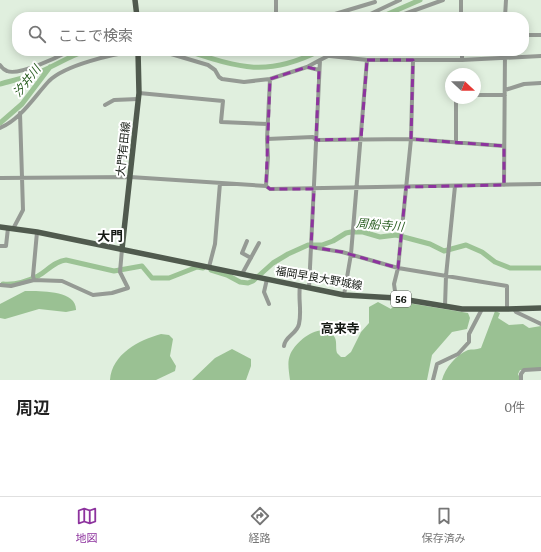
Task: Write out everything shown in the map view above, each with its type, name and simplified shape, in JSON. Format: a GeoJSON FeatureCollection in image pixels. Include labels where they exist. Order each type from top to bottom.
{"type":"FeatureCollection","features":[{"type":"Feature","properties":{"kind":"main road"},"geometry":{"type":"LineString","coordinates":[[135,0],[136,12]]}},
{"type":"Feature","properties":{"kind":"main road","name":"大門有田線"},"geometry":{"type":"LineString","coordinates":[[122,249],[138,96],[137,56]]}},
{"type":"Feature","properties":{"kind":"main road","name":"56"},"geometry":{"type":"LineString","coordinates":[[0,227],[37,232],[264,279]]}},
{"type":"Feature","properties":{"kind":"main road","name":"福岡早良大野城線"},"geometry":{"type":"LineString","coordinates":[[264,279],[344,295],[396,298],[482,310],[541,308]]}},
{"type":"Feature","properties":{"kind":"street"},"geometry":{"type":"LineString","coordinates":[[276,0],[276,12]]}},
{"type":"Feature","properties":{"kind":"street"},"geometry":{"type":"LineString","coordinates":[[373,12],[400,0]]}},
{"type":"Feature","properties":{"kind":"street"},"geometry":{"type":"LineString","coordinates":[[410,12],[443,0]]}},
{"type":"Feature","properties":{"kind":"street"},"geometry":{"type":"LineString","coordinates":[[461,0],[461,12]]}},
{"type":"Feature","properties":{"kind":"street"},"geometry":{"type":"LineString","coordinates":[[506,0],[506,12]]}},
{"type":"Feature","properties":{"kind":"street"},"geometry":{"type":"LineString","coordinates":[[340,12],[374,1],[378,9]]}},
{"type":"Feature","properties":{"kind":"street"},"geometry":{"type":"LineString","coordinates":[[529,35],[541,35]]}},
{"type":"Feature","properties":{"kind":"street"},"geometry":{"type":"LineString","coordinates":[[0,65],[3,69],[10,72],[46,63],[59,56]]}},
{"type":"Feature","properties":{"kind":"street"},"geometry":{"type":"LineString","coordinates":[[0,128],[20,114],[57,75],[107,56]]}},
{"type":"Feature","properties":{"kind":"street"},"geometry":{"type":"LineString","coordinates":[[178,56],[208,65],[215,70],[222,79],[244,82],[270,79],[307,67],[328,56],[367,60],[462,60],[541,56]]}},
{"type":"Feature","properties":{"kind":"street"},"geometry":{"type":"LineString","coordinates":[[504,185],[505,59]]}},
{"type":"Feature","properties":{"kind":"street"},"geometry":{"type":"LineString","coordinates":[[309,288],[320,60]]}},
{"type":"Feature","properties":{"kind":"street"},"geometry":{"type":"LineString","coordinates":[[344,295],[353,232],[367,60]]}},
{"type":"Feature","properties":{"kind":"street"},"geometry":{"type":"LineString","coordinates":[[396,298],[394,284],[398,268],[411,139],[413,60]]}},
{"type":"Feature","properties":{"kind":"street"},"geometry":{"type":"LineString","coordinates":[[307,67],[320,70]]}},
{"type":"Feature","properties":{"kind":"street"},"geometry":{"type":"LineString","coordinates":[[266,186],[270,79]]}},
{"type":"Feature","properties":{"kind":"street"},"geometry":{"type":"LineString","coordinates":[[505,90],[524,84],[541,83]]}},
{"type":"Feature","properties":{"kind":"street"},"geometry":{"type":"LineString","coordinates":[[481,95],[505,95]]}},
{"type":"Feature","properties":{"kind":"street"},"geometry":{"type":"LineString","coordinates":[[105,105],[114,100],[138,96],[223,101],[221,122],[268,124]]}},
{"type":"Feature","properties":{"kind":"street"},"geometry":{"type":"LineString","coordinates":[[456,104],[456,143]]}},
{"type":"Feature","properties":{"kind":"street"},"geometry":{"type":"LineString","coordinates":[[0,246],[6,246],[11,228],[23,210],[20,114]]}},
{"type":"Feature","properties":{"kind":"street"},"geometry":{"type":"LineString","coordinates":[[267,139],[313,137],[316,140],[411,139],[504,146]]}},
{"type":"Feature","properties":{"kind":"street"},"geometry":{"type":"LineString","coordinates":[[0,178],[130,177],[266,186],[270,190],[541,184]]}},
{"type":"Feature","properties":{"kind":"street"},"geometry":{"type":"LineString","coordinates":[[209,267],[215,244],[220,183]]}},
{"type":"Feature","properties":{"kind":"street"},"geometry":{"type":"LineString","coordinates":[[445,306],[446,276],[455,186]]}},
{"type":"Feature","properties":{"kind":"street"},"geometry":{"type":"LineString","coordinates":[[34,278],[37,232]]}},
{"type":"Feature","properties":{"kind":"street"},"geometry":{"type":"LineString","coordinates":[[247,241],[242,253],[251,258]]}},
{"type":"Feature","properties":{"kind":"street"},"geometry":{"type":"LineString","coordinates":[[242,274],[260,243]]}},
{"type":"Feature","properties":{"kind":"street"},"geometry":{"type":"LineString","coordinates":[[311,245],[350,254],[398,268],[508,286],[507,310]]}},
{"type":"Feature","properties":{"kind":"street"},"geometry":{"type":"LineString","coordinates":[[0,285],[11,286],[34,278],[62,281],[93,295],[112,294],[128,288],[120,270],[122,249]]}},
{"type":"Feature","properties":{"kind":"street"},"geometry":{"type":"LineString","coordinates":[[264,279],[264,292],[269,304]]}},
{"type":"Feature","properties":{"kind":"street"},"geometry":{"type":"LineString","coordinates":[[284,346],[285,341],[296,331],[299,324],[301,306],[298,298],[300,286]]}},
{"type":"Feature","properties":{"kind":"street"},"geometry":{"type":"LineString","coordinates":[[514,309],[516,312],[541,324]]}},
{"type":"Feature","properties":{"kind":"street"},"geometry":{"type":"LineString","coordinates":[[433,380],[437,364],[458,354],[469,342],[471,328],[482,310]]}},
{"type":"Feature","properties":{"kind":"street"},"geometry":{"type":"LineString","coordinates":[[521,380],[521,374],[524,370],[541,369]]}},
{"type":"Feature","properties":{"kind":"highlighted area"},"geometry":{"type":"Polygon","coordinates":[[[367,60],[413,60],[411,139],[504,146],[504,185],[406,187],[398,268],[342,252],[311,247],[314,189],[270,189],[266,186],[270,79],[307,67],[319,70],[316,140],[361,139],[367,60]]]}},
{"type":"Feature","properties":{"kind":"green space"},"geometry":{"type":"Polygon","coordinates":[[[25,291],[39,291],[64,295],[75,303],[76,310],[66,312],[39,309],[5,319],[0,318],[0,304],[25,291]]]}},
{"type":"Feature","properties":{"kind":"green space"},"geometry":{"type":"Polygon","coordinates":[[[396,301],[468,313],[470,318],[467,329],[452,332],[432,355],[427,380],[290,380],[288,367],[289,358],[297,344],[302,339],[315,332],[322,330],[328,331],[335,339],[337,353],[341,357],[345,357],[351,352],[361,332],[369,323],[369,307],[378,302],[391,309],[396,301]]]}},
{"type":"Feature","properties":{"kind":"green space"},"geometry":{"type":"Polygon","coordinates":[[[495,311],[500,313],[498,318],[509,325],[523,324],[529,328],[541,326],[541,371],[520,370],[518,374],[521,380],[442,380],[448,367],[459,355],[468,350],[481,348],[495,311]]]}},
{"type":"Feature","properties":{"kind":"green space"},"geometry":{"type":"Polygon","coordinates":[[[161,334],[169,335],[173,339],[170,356],[176,366],[175,371],[156,380],[110,380],[112,371],[121,356],[136,344],[161,334]]]}},
{"type":"Feature","properties":{"kind":"green space"},"geometry":{"type":"Polygon","coordinates":[[[232,349],[251,359],[251,366],[246,380],[192,380],[215,358],[232,349]]]}},
{"type":"Feature","properties":{"kind":"waterway"},"geometry":{"type":"LineString","coordinates":[[392,12],[420,0]]}},
{"type":"Feature","properties":{"kind":"waterway","name":"汐井川"},"geometry":{"type":"LineString","coordinates":[[0,84],[27,77],[73,56]]}},
{"type":"Feature","properties":{"kind":"waterway"},"geometry":{"type":"LineString","coordinates":[[204,56],[223,62],[254,67],[268,67],[284,64],[308,56]]}},
{"type":"Feature","properties":{"kind":"waterway","name":"汐井川"},"geometry":{"type":"LineString","coordinates":[[0,123],[22,104],[50,67]]}},
{"type":"Feature","properties":{"kind":"waterway","name":"周船寺川"},"geometry":{"type":"LineString","coordinates":[[211,270],[227,275],[240,282],[248,283],[253,281],[273,263],[288,254],[308,245],[322,245],[351,232],[363,232],[380,237],[396,235],[430,244],[444,251],[466,245],[482,252],[495,262],[510,268],[541,268]]}},
{"type":"Feature","properties":{"kind":"waterway","name":"周船寺川"},"geometry":{"type":"LineString","coordinates":[[3,284],[30,280],[58,262],[66,260],[114,271],[142,266],[152,278],[169,278],[197,267],[203,268]]}},
{"type":"Feature","properties":{"kind":"district","name":"大門"},"geometry":{"type":"Point","coordinates":[110,236]}},
{"type":"Feature","properties":{"kind":"district","name":"高来寺"},"geometry":{"type":"Point","coordinates":[340,328]}}]}
